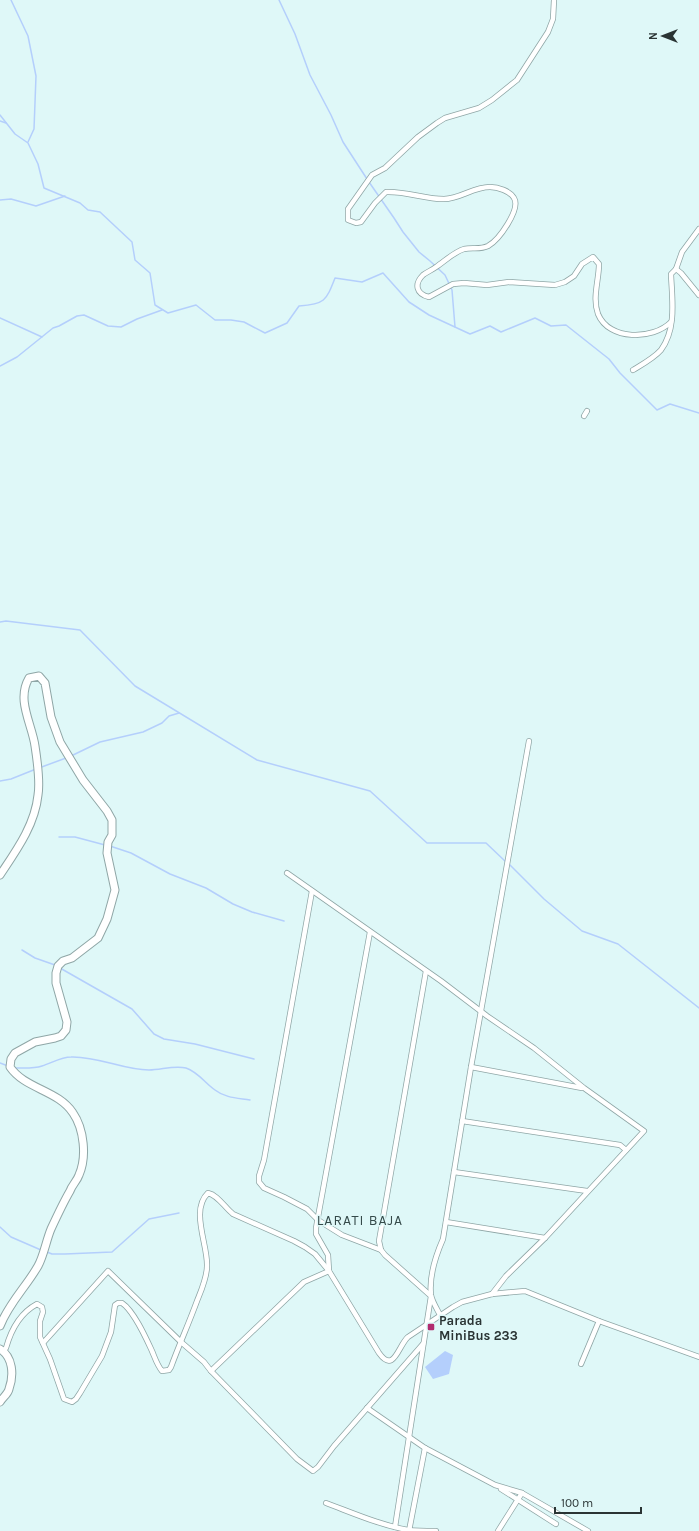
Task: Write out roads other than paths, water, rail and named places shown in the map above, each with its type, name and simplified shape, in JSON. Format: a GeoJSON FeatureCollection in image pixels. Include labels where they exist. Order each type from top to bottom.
{"type":"FeatureCollection","features":[{"type":"Feature","properties":{"kind":"street"},"geometry":{"type":"LineString","coordinates":[[554,0],[553,19],[548,32],[517,80],[492,100],[479,108],[452,116],[437,123],[418,137],[385,168],[372,175],[348,209],[348,220],[356,223],[362,222],[375,203],[386,192],[398,192],[443,199],[455,198],[464,193],[483,187],[500,188],[513,196],[516,200],[516,208],[494,242],[480,248],[464,249],[424,275],[418,282],[417,288],[419,293],[429,297],[453,284],[464,283],[487,285],[509,282],[555,285],[565,282],[574,276],[582,264],[593,257],[599,264],[596,293],[598,314],[604,323],[611,329],[618,332],[638,335],[659,331],[671,322]]}},
{"type":"Feature","properties":{"kind":"street"},"geometry":{"type":"LineString","coordinates":[[633,370],[660,350],[666,342],[673,311],[671,274],[676,270],[682,252],[699,229]]}},
{"type":"Feature","properties":{"kind":"street"},"geometry":{"type":"LineString","coordinates":[[676,270],[681,273],[699,295]]}},
{"type":"Feature","properties":{"kind":"street"},"geometry":{"type":"LineString","coordinates":[[584,416],[587,411]]}},
{"type":"Feature","properties":{"kind":"street"},"geometry":{"type":"LineString","coordinates":[[0,875],[22,841],[34,812],[38,795],[36,747],[24,699],[24,690],[29,678],[39,676],[44,683],[51,717],[60,742],[83,780],[107,811],[112,820],[112,835],[108,842],[107,853],[115,890],[107,919],[98,938],[72,958],[63,961],[58,966],[56,983],[67,1022],[66,1030],[61,1036],[34,1042],[15,1053],[11,1059],[10,1067],[18,1076],[68,1105],[80,1128],[83,1146],[79,1175],[70,1190],[51,1230],[38,1265],[18,1294],[0,1326]]}},
{"type":"Feature","properties":{"kind":"street"},"geometry":{"type":"LineString","coordinates":[[395,1527],[431,1296],[432,1274],[436,1255],[443,1239],[471,1068],[529,741]]}},
{"type":"Feature","properties":{"kind":"street"},"geometry":{"type":"LineString","coordinates":[[287,873],[426,971],[481,1012],[534,1048],[584,1088],[644,1130],[612,1167],[587,1191],[545,1238],[506,1276],[492,1294]]}},
{"type":"Feature","properties":{"kind":"street"},"geometry":{"type":"LineString","coordinates":[[312,891],[259,1182],[264,1188],[274,1194],[284,1197],[307,1209],[318,1220],[342,1235],[381,1250],[390,1260],[431,1296],[440,1315]]}},
{"type":"Feature","properties":{"kind":"street"},"geometry":{"type":"LineString","coordinates":[[329,1271],[328,1255],[316,1234],[370,932]]}},
{"type":"Feature","properties":{"kind":"street"},"geometry":{"type":"LineString","coordinates":[[381,1250],[379,1241],[426,971]]}},
{"type":"Feature","properties":{"kind":"street"},"geometry":{"type":"LineString","coordinates":[[471,1068],[584,1088]]}},
{"type":"Feature","properties":{"kind":"street"},"geometry":{"type":"LineString","coordinates":[[462,1121],[620,1145],[626,1150]]}},
{"type":"Feature","properties":{"kind":"street"},"geometry":{"type":"LineString","coordinates":[[454,1172],[587,1191]]}},
{"type":"Feature","properties":{"kind":"street"},"geometry":{"type":"LineString","coordinates":[[0,1402],[9,1390],[11,1380],[11,1365],[9,1357],[1,1350],[6,1348],[15,1324],[31,1307],[37,1304],[42,1307],[43,1312],[40,1321],[40,1337],[50,1359],[64,1399],[72,1402],[76,1399],[102,1356],[111,1332],[113,1309],[118,1303],[124,1305],[130,1311],[152,1351],[158,1367],[162,1371],[168,1370],[171,1367],[202,1289],[208,1267],[205,1241],[200,1219],[201,1202],[208,1193],[216,1196],[224,1207],[233,1214],[273,1231],[305,1247],[322,1262],[383,1359],[388,1361],[393,1360],[403,1342],[440,1315],[462,1302],[492,1294],[524,1291],[599,1321],[699,1357]]}},
{"type":"Feature","properties":{"kind":"street"},"geometry":{"type":"LineString","coordinates":[[446,1222],[545,1238]]}},
{"type":"Feature","properties":{"kind":"street"},"geometry":{"type":"LineString","coordinates":[[43,1343],[108,1271],[181,1342],[204,1362],[297,1460],[313,1471],[423,1344]]}},
{"type":"Feature","properties":{"kind":"street"},"geometry":{"type":"LineString","coordinates":[[211,1371],[304,1282],[329,1271]]}},
{"type":"Feature","properties":{"kind":"street"},"geometry":{"type":"LineString","coordinates":[[581,1364],[599,1321]]}},
{"type":"Feature","properties":{"kind":"street"},"geometry":{"type":"LineString","coordinates":[[367,1408],[425,1448],[495,1485],[556,1524]]}},
{"type":"Feature","properties":{"kind":"street"},"geometry":{"type":"LineString","coordinates":[[409,1531],[425,1448]]}},
{"type":"Feature","properties":{"kind":"street"},"geometry":{"type":"LineString","coordinates":[[495,1485],[522,1493],[588,1531]]}},
{"type":"Feature","properties":{"kind":"street"},"geometry":{"type":"LineString","coordinates":[[498,1531],[522,1493]]}},
{"type":"Feature","properties":{"kind":"street"},"geometry":{"type":"LineString","coordinates":[[326,1502],[378,1522],[409,1531],[436,1531]]}},
{"type":"Feature","properties":{"kind":"water"},"geometry":{"type":"Polygon","coordinates":[[[445,1351],[453,1355],[449,1374],[433,1379],[425,1367],[445,1351]]]}},
{"type":"Feature","properties":{"kind":"waterway"},"geometry":{"type":"LineString","coordinates":[[11,0],[28,36],[36,76],[34,129],[28,142]]}},
{"type":"Feature","properties":{"kind":"waterway"},"geometry":{"type":"LineString","coordinates":[[279,0],[295,34],[310,75],[343,142],[367,179]]}},
{"type":"Feature","properties":{"kind":"waterway"},"geometry":{"type":"LineString","coordinates":[[0,115],[15,134],[28,143],[38,164],[44,188],[80,203],[88,210],[100,212],[132,242],[135,260],[150,273],[155,305],[168,313],[196,305],[215,320],[244,322],[265,333],[287,323],[299,306],[314,304],[323,300],[327,296],[335,278],[362,282],[383,273],[409,302],[429,315],[470,334],[490,326],[501,332],[535,318],[551,326],[566,325],[609,359],[620,373],[657,410],[670,404],[699,413]]}},
{"type":"Feature","properties":{"kind":"waterway"},"geometry":{"type":"LineString","coordinates":[[0,121],[6,123]]}},
{"type":"Feature","properties":{"kind":"waterway"},"geometry":{"type":"LineString","coordinates":[[369,182],[403,232],[419,252],[445,275],[452,290],[455,327]]}},
{"type":"Feature","properties":{"kind":"waterway"},"geometry":{"type":"LineString","coordinates":[[0,200],[11,199],[36,206],[65,196]]}},
{"type":"Feature","properties":{"kind":"waterway"},"geometry":{"type":"LineString","coordinates":[[0,366],[17,357],[53,328],[77,316],[84,315],[108,326],[121,327],[137,319],[162,310]]}},
{"type":"Feature","properties":{"kind":"waterway"},"geometry":{"type":"LineString","coordinates":[[0,318],[42,337]]}},
{"type":"Feature","properties":{"kind":"waterway"},"geometry":{"type":"LineString","coordinates":[[0,622],[6,621],[80,630],[135,686],[257,760],[370,791],[427,843],[486,843],[506,862]]}},
{"type":"Feature","properties":{"kind":"waterway"},"geometry":{"type":"LineString","coordinates":[[71,756],[100,742],[143,732],[162,723],[169,716],[179,713]]}},
{"type":"Feature","properties":{"kind":"waterway"},"geometry":{"type":"LineString","coordinates":[[39,768],[66,758]]}},
{"type":"Feature","properties":{"kind":"waterway"},"geometry":{"type":"LineString","coordinates":[[0,781],[11,779],[36,769]]}},
{"type":"Feature","properties":{"kind":"waterway"},"geometry":{"type":"LineString","coordinates":[[59,837],[75,837],[105,845]]}},
{"type":"Feature","properties":{"kind":"waterway"},"geometry":{"type":"LineString","coordinates":[[110,846],[131,853],[170,874],[206,888],[233,904],[252,912],[284,921]]}},
{"type":"Feature","properties":{"kind":"waterway"},"geometry":{"type":"LineString","coordinates":[[509,864],[544,899],[582,931],[618,944],[699,1008]]}},
{"type":"Feature","properties":{"kind":"waterway"},"geometry":{"type":"LineString","coordinates":[[22,950],[35,958],[55,965]]}},
{"type":"Feature","properties":{"kind":"waterway"},"geometry":{"type":"LineString","coordinates":[[60,968],[132,1009],[154,1034],[164,1039],[195,1044],[254,1059]]}},
{"type":"Feature","properties":{"kind":"waterway"},"geometry":{"type":"LineString","coordinates":[[15,1068],[39,1067],[67,1057],[81,1057],[130,1068],[149,1070],[181,1067],[194,1072],[223,1095],[250,1100]]}},
{"type":"Feature","properties":{"kind":"waterway"},"geometry":{"type":"LineString","coordinates":[[0,1063],[8,1066]]}},
{"type":"Feature","properties":{"kind":"waterway"},"geometry":{"type":"LineString","coordinates":[[47,1252],[52,1254],[112,1252],[149,1219],[179,1213]]}},
{"type":"Feature","properties":{"kind":"waterway"},"geometry":{"type":"LineString","coordinates":[[0,1227],[11,1237],[41,1250]]}},
{"type":"Feature","properties":{"kind":"place","name":"Parada MiniBus 233"},"geometry":{"type":"Point","coordinates":[431,1327]}},
{"type":"Feature","properties":{"kind":"district","name":"LARATI BAJA"},"geometry":{"type":"Point","coordinates":[360,1220]}}]}
